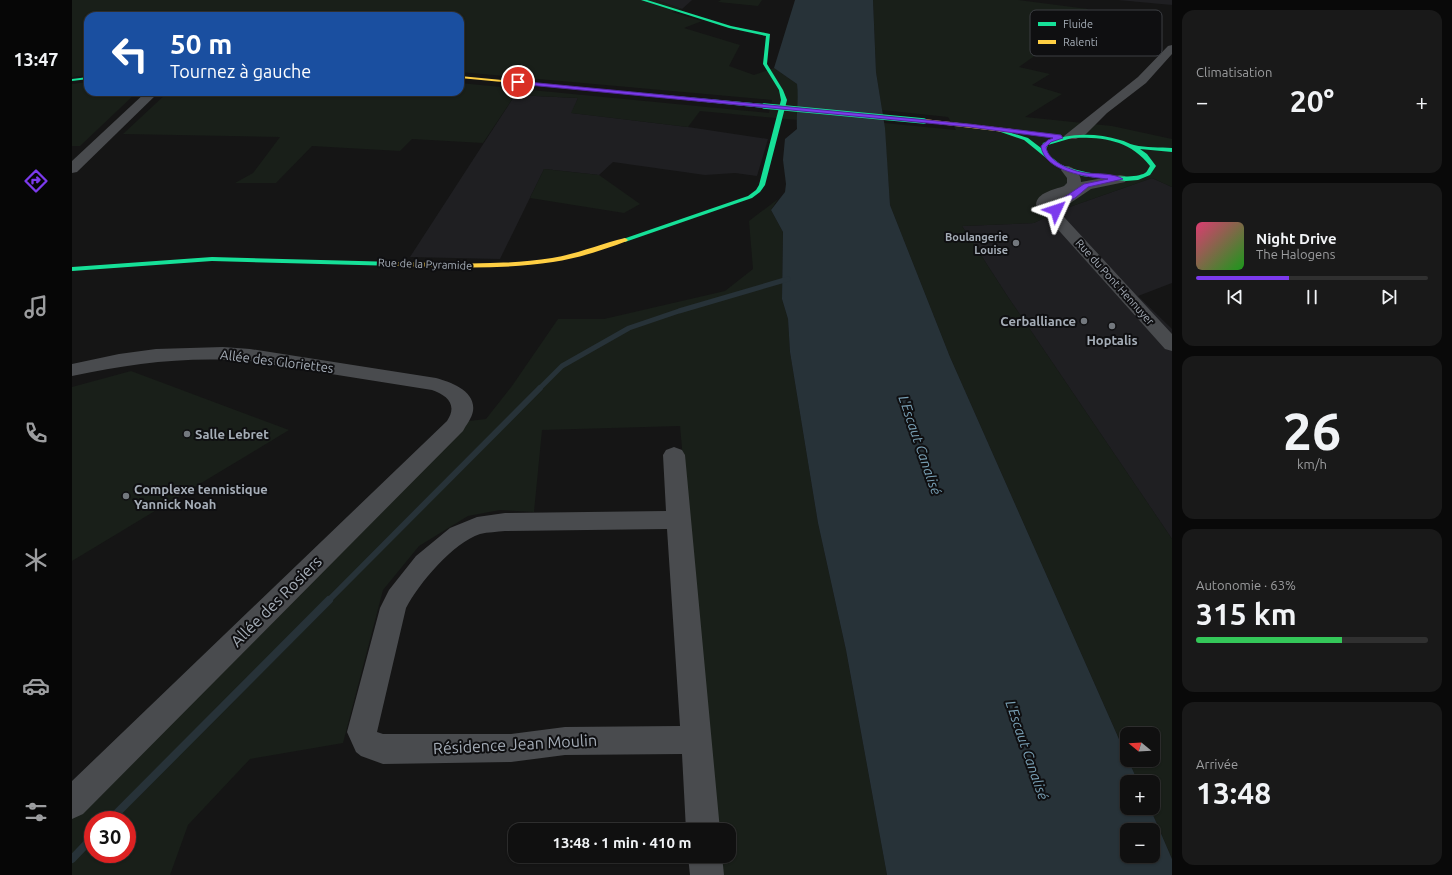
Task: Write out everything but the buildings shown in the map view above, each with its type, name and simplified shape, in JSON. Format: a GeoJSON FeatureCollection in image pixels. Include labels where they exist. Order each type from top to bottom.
{"type":"FeatureCollection","features":[{"type":"Feature","properties":{"kind":"street","name":"Rue de la Pyramide"},"geometry":{"type":"LineString","coordinates":[[72,269],[212,259],[305,260],[462,266],[539,262],[580,255],[620,243],[750,197],[758,192],[762,185],[784,100],[781,90],[765,64],[768,35],[730,27],[643,0]]}},
{"type":"Feature","properties":{"kind":"street"},"geometry":{"type":"LineString","coordinates":[[1043,151],[1047,142],[1080,132],[1142,80],[1170,54]]}},
{"type":"Feature","properties":{"kind":"street"},"geometry":{"type":"LineString","coordinates":[[464,77],[924,121],[1040,135],[1096,137],[1130,146],[1172,152]]}},
{"type":"Feature","properties":{"kind":"street"},"geometry":{"type":"LineString","coordinates":[[72,81],[84,80]]}},
{"type":"Feature","properties":{"kind":"street"},"geometry":{"type":"LineString","coordinates":[[72,169],[149,96]]}},
{"type":"Feature","properties":{"kind":"street"},"geometry":{"type":"LineString","coordinates":[[1093,120],[1098,130],[1114,141]]}},
{"type":"Feature","properties":{"kind":"street"},"geometry":{"type":"LineString","coordinates":[[997,129],[1027,139],[1043,151],[1053,162],[1068,170],[1089,176],[1120,179]]}},
{"type":"Feature","properties":{"kind":"street"},"geometry":{"type":"LineString","coordinates":[[1130,146],[1145,154],[1152,163]]}},
{"type":"Feature","properties":{"kind":"street"},"geometry":{"type":"LineString","coordinates":[[1059,219],[1056,206],[1084,187],[1095,183],[1144,175],[1151,171],[1152,163],[1159,157],[1172,152]]}},
{"type":"Feature","properties":{"kind":"street","name":"Rue du Pont Hennuyer"},"geometry":{"type":"LineString","coordinates":[[1068,170],[1074,177],[1072,186],[1049,196],[1043,202],[1172,345]]}},
{"type":"Feature","properties":{"kind":"street","name":"Allée des Gloriettes"},"geometry":{"type":"LineString","coordinates":[[72,370],[108,362],[156,355],[223,352],[436,384],[450,389],[455,393]]}},
{"type":"Feature","properties":{"kind":"street","name":"Allée des Rosiers"},"geometry":{"type":"LineString","coordinates":[[72,803],[455,426],[463,410],[462,404],[455,393]]}},
{"type":"Feature","properties":{"kind":"street"},"geometry":{"type":"LineString","coordinates":[[674,455],[694,740],[702,823]]}},
{"type":"Feature","properties":{"kind":"street","name":"Résidence Jean Moulin"},"geometry":{"type":"LineString","coordinates":[[678,520],[493,522],[468,529],[456,536],[409,581],[396,598],[390,616],[362,732],[363,738],[367,744],[383,749],[511,748],[566,741],[694,740]]}},
{"type":"Feature","properties":{"kind":"street"},"geometry":{"type":"LineString","coordinates":[[706,863],[707,875]]}},
{"type":"Feature","properties":{"kind":"shaded area"},"geometry":{"type":"Polygon","coordinates":[[[72,0],[656,0],[682,9],[672,12],[702,21],[684,28],[740,45],[729,66],[754,75],[774,68],[797,84],[799,100],[797,120],[700,111],[688,127],[571,113],[578,98],[515,95],[483,143],[412,139],[400,151],[312,146],[276,183],[235,183],[253,173],[280,137],[123,134],[164,96],[464,96],[464,83],[769,113],[772,100],[464,72],[464,12],[84,12],[84,76],[72,77],[72,0]]]}},
{"type":"Feature","properties":{"kind":"shaded area"},"geometry":{"type":"Polygon","coordinates":[[[656,0],[692,0],[682,9],[656,0]]]}},
{"type":"Feature","properties":{"kind":"shaded area"},"geometry":{"type":"Polygon","coordinates":[[[721,0],[762,0],[758,6],[718,2],[721,0]]]}},
{"type":"Feature","properties":{"kind":"shaded area"},"geometry":{"type":"Polygon","coordinates":[[[873,0],[1018,0],[1088,9],[1030,10],[1030,56],[1034,56],[1019,67],[1050,74],[1032,85],[1062,94],[1025,117],[1112,126],[1172,139],[1172,187],[1152,178],[1058,211],[1034,223],[962,226],[1008,297],[1172,539],[1172,859],[1160,831],[1160,823],[1156,823],[1153,815],[1160,815],[1160,775],[1135,775],[1131,767],[1160,767],[1160,727],[1120,727],[1120,741],[950,357],[890,205],[884,123],[956,130],[948,117],[882,110],[876,72],[873,0]]]}},
{"type":"Feature","properties":{"kind":"shaded area"},"geometry":{"type":"Polygon","coordinates":[[[1118,0],[1172,0],[1172,5],[1118,0]]]}},
{"type":"Feature","properties":{"kind":"shaded area"},"geometry":{"type":"Polygon","coordinates":[[[84,82],[84,96],[133,96],[80,146],[72,146],[72,84],[84,82]]]}},
{"type":"Feature","properties":{"kind":"shaded area"},"geometry":{"type":"Polygon","coordinates":[[[515,95],[578,98],[572,113],[688,127],[768,139],[757,176],[735,173],[705,175],[613,162],[599,175],[544,169],[500,259],[410,257],[515,95]]]}},
{"type":"Feature","properties":{"kind":"shaded area"},"geometry":{"type":"Polygon","coordinates":[[[544,169],[599,175],[640,204],[624,213],[530,198],[544,169]]]}},
{"type":"Feature","properties":{"kind":"shaded area"},"geometry":{"type":"Polygon","coordinates":[[[1152,178],[1172,187],[1172,283],[1138,296],[1172,329],[1172,539],[1008,297],[962,226],[1034,223],[1058,211],[1152,178]]]}},
{"type":"Feature","properties":{"kind":"shaded area"},"geometry":{"type":"Polygon","coordinates":[[[778,199],[771,210],[783,232],[782,299],[788,319],[790,352],[818,523],[846,650],[887,875],[722,875],[721,863],[736,863],[736,823],[716,823],[680,426],[542,430],[534,512],[500,510],[468,516],[419,546],[383,590],[343,743],[250,759],[188,825],[170,875],[72,875],[72,816],[469,421],[486,419],[512,386],[558,319],[604,319],[725,291],[753,269],[749,221],[778,199]]]}},
{"type":"Feature","properties":{"kind":"shaded area","name":"Complexe tennistique Yannick Noah"},"geometry":{"type":"Polygon","coordinates":[[[131,371],[289,430],[72,561],[72,387],[131,371]]]}},
{"type":"Feature","properties":{"kind":"water","name":"L'Escaut Canalisé"},"geometry":{"type":"Polygon","coordinates":[[[795,0],[873,0],[876,72],[885,128],[890,205],[950,357],[1120,741],[1120,767],[1131,767],[1135,775],[1120,775],[1120,815],[1153,815],[1156,823],[1120,823],[1120,863],[1160,863],[1160,831],[1172,859],[1172,875],[887,875],[846,650],[818,523],[790,352],[788,319],[782,299],[783,232],[771,210],[785,192],[786,184],[783,160],[785,139],[797,129],[797,84],[774,68],[795,0]]]}},
{"type":"Feature","properties":{"kind":"waterway"},"geometry":{"type":"LineString","coordinates":[[540,388],[562,366],[629,328],[679,311],[788,279]]}},
{"type":"Feature","properties":{"kind":"waterway"},"geometry":{"type":"LineString","coordinates":[[328,601],[540,388]]}},
{"type":"Feature","properties":{"kind":"waterway"},"geometry":{"type":"LineString","coordinates":[[119,811],[329,600]]}},
{"type":"Feature","properties":{"kind":"waterway"},"geometry":{"type":"LineString","coordinates":[[72,859],[84,846]]}},
{"type":"Feature","properties":{"kind":"traffic: fast"},"geometry":{"type":"LineString","coordinates":[[625,240],[750,197],[758,191],[762,185],[784,100],[781,90],[765,64],[768,35],[730,27],[643,0]]}},
{"type":"Feature","properties":{"kind":"traffic: fast"},"geometry":{"type":"LineString","coordinates":[[72,80],[84,78]]}},
{"type":"Feature","properties":{"kind":"traffic: fast"},"geometry":{"type":"LineString","coordinates":[[589,89],[764,106]]}},
{"type":"Feature","properties":{"kind":"traffic: fast"},"geometry":{"type":"LineString","coordinates":[[764,106],[924,121]]}},
{"type":"Feature","properties":{"kind":"traffic: fast"},"geometry":{"type":"LineString","coordinates":[[997,129],[1026,139],[1058,165],[1082,174],[1126,179],[1138,178],[1148,174],[1153,166],[1145,155],[1133,147],[1104,137],[1088,136],[1058,139],[1045,144],[1043,151]]}},
{"type":"Feature","properties":{"kind":"traffic: fast"},"geometry":{"type":"LineString","coordinates":[[1133,147],[1172,150]]}},
{"type":"Feature","properties":{"kind":"traffic: fast"},"geometry":{"type":"LineString","coordinates":[[72,269],[212,259],[397,264]]}},
{"type":"Feature","properties":{"kind":"traffic: slow"},"geometry":{"type":"LineString","coordinates":[[464,77],[589,89]]}},
{"type":"Feature","properties":{"kind":"traffic: slow"},"geometry":{"type":"LineString","coordinates":[[924,121],[1012,131]]}},
{"type":"Feature","properties":{"kind":"traffic: slow"},"geometry":{"type":"LineString","coordinates":[[397,264],[475,265],[533,263],[571,256],[625,240]]}},
{"type":"Feature","properties":{"kind":"place","name":"Boulangerie Louise"},"geometry":{"type":"Point","coordinates":[1016,243]}},
{"type":"Feature","properties":{"kind":"place","name":"Cerballiance"},"geometry":{"type":"Point","coordinates":[1084,321]}},
{"type":"Feature","properties":{"kind":"place","name":"Hoptalis"},"geometry":{"type":"Point","coordinates":[1112,326]}},
{"type":"Feature","properties":{"kind":"place","name":"Salle Lebret"},"geometry":{"type":"Point","coordinates":[187,434]}},
{"type":"Feature","properties":{"kind":"place","name":"Complexe tennistique Yannick Noah"},"geometry":{"type":"Point","coordinates":[126,496]}},
{"type":"Feature","properties":{"kind":"route"},"geometry":{"type":"LineString","coordinates":[[518,82],[969,125],[1061,137],[1045,144],[1043,149],[1044,154],[1053,162],[1062,167],[1089,176],[1120,179],[1086,185],[1073,196],[1059,203],[1055,208],[1056,210]]}}]}
